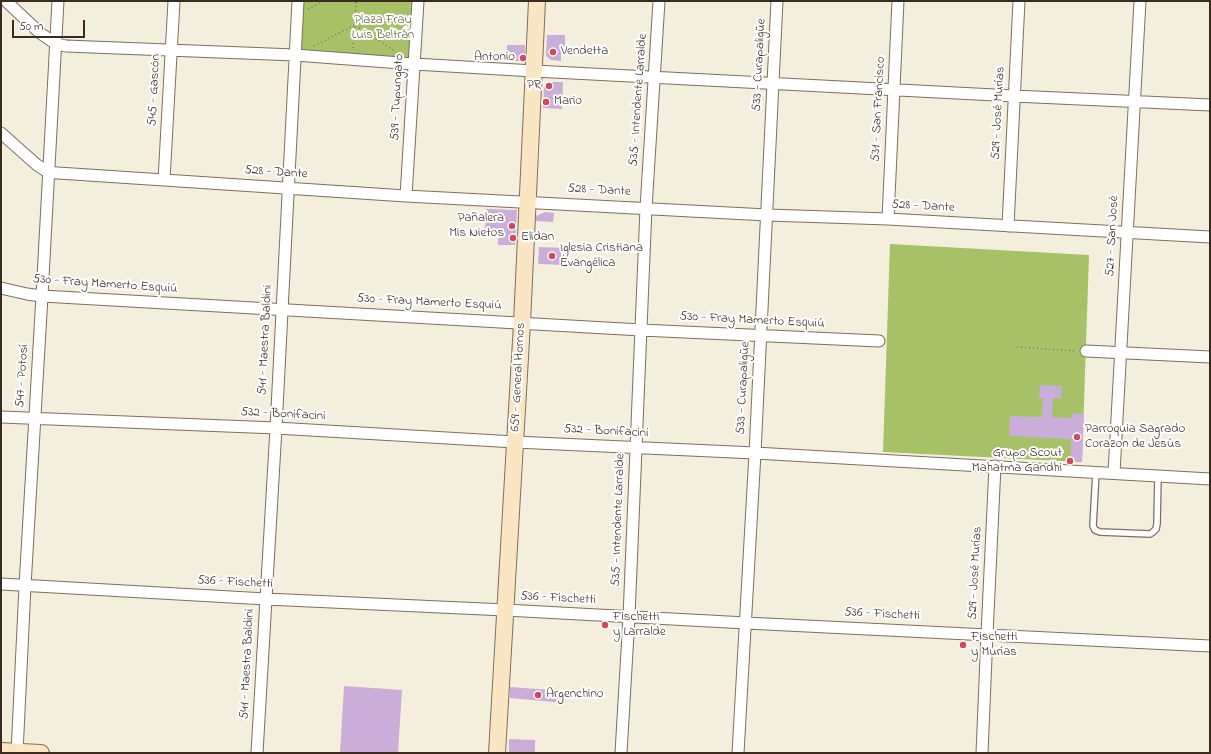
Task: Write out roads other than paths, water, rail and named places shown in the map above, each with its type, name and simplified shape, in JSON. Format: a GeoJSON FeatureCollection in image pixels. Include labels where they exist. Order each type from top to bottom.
{"type":"FeatureCollection","features":[{"type":"Feature","properties":{"kind":"street"},"geometry":{"type":"LineString","coordinates":[[6,1],[40,33],[56,44],[66,46],[295,55],[534,71],[1210,105]]}},
{"type":"Feature","properties":{"kind":"street","name":"547 - Potosí"},"geometry":{"type":"LineString","coordinates":[[17,752],[34,418],[58,1]]}},
{"type":"Feature","properties":{"kind":"street","name":"545 - Gascón"},"geometry":{"type":"LineString","coordinates":[[164,180],[174,1]]}},
{"type":"Feature","properties":{"kind":"street","name":"541 - Maestra Baldini"},"geometry":{"type":"LineString","coordinates":[[257,753],[276,428],[298,1]]}},
{"type":"Feature","properties":{"kind":"street","name":"539 - Tupungato"},"geometry":{"type":"LineString","coordinates":[[406,196],[418,1]]}},
{"type":"Feature","properties":{"kind":"street","name":"659 - General Hornos"},"geometry":{"type":"LineString","coordinates":[[500,751],[505,610],[522,323],[537,1]]}},
{"type":"Feature","properties":{"kind":"street","name":"535 - Intendente Larralde"},"geometry":{"type":"LineString","coordinates":[[622,753],[646,208],[659,1]]}},
{"type":"Feature","properties":{"kind":"street","name":"533 - Curapaligüe"},"geometry":{"type":"LineString","coordinates":[[738,753],[755,453],[777,1]]}},
{"type":"Feature","properties":{"kind":"street","name":"531 - San Francisco"},"geometry":{"type":"LineString","coordinates":[[888,219],[898,1]]}},
{"type":"Feature","properties":{"kind":"street","name":"529 - José Murías"},"geometry":{"type":"LineString","coordinates":[[1008,226],[1019,1]]}},
{"type":"Feature","properties":{"kind":"street","name":"527 - San José"},"geometry":{"type":"LineString","coordinates":[[1114,473],[1140,1]]}},
{"type":"Feature","properties":{"kind":"street"},"geometry":{"type":"LineString","coordinates":[[1,133],[37,165],[48,172]]}},
{"type":"Feature","properties":{"kind":"street","name":"528 - Dante"},"geometry":{"type":"LineString","coordinates":[[48,172],[406,196],[1210,236]]}},
{"type":"Feature","properties":{"kind":"street","name":"530 - Fray Mamerto Esquiú"},"geometry":{"type":"LineString","coordinates":[[1,288],[42,296],[641,330],[879,341]]}},
{"type":"Feature","properties":{"kind":"street"},"geometry":{"type":"LineString","coordinates":[[1086,351],[1210,357]]}},
{"type":"Feature","properties":{"kind":"street","name":"532 - Bonifacini"},"geometry":{"type":"LineString","coordinates":[[1,417],[276,428],[515,442],[996,466],[1210,479]]}},
{"type":"Feature","properties":{"kind":"street","name":"529 - José Murías"},"geometry":{"type":"LineString","coordinates":[[982,753],[996,466]]}},
{"type":"Feature","properties":{"kind":"street","name":"536 - Fischetti"},"geometry":{"type":"LineString","coordinates":[[1,584],[266,599],[1210,646]]}},
{"type":"Feature","properties":{"kind":"street"},"geometry":{"type":"LineString","coordinates":[[1,751],[41,753]]}},
{"type":"Feature","properties":{"kind":"lane"},"geometry":{"type":"LineString","coordinates":[[1096,472],[1092,526],[1095,530],[1100,532],[1150,534],[1153,532],[1156,529],[1157,524],[1158,476]]}},
{"type":"Feature","properties":{"kind":"place","name":"Vendetta"},"geometry":{"type":"Point","coordinates":[553,52]}},
{"type":"Feature","properties":{"kind":"place","name":"Antonio"},"geometry":{"type":"Point","coordinates":[523,58]}},
{"type":"Feature","properties":{"kind":"place","name":"PR"},"geometry":{"type":"Point","coordinates":[549,86]}},
{"type":"Feature","properties":{"kind":"place","name":"Mario"},"geometry":{"type":"Point","coordinates":[546,102]}},
{"type":"Feature","properties":{"kind":"place","name":"Pañalera Mis Nietos"},"geometry":{"type":"Point","coordinates":[512,226]}},
{"type":"Feature","properties":{"kind":"place","name":"Elidan"},"geometry":{"type":"Point","coordinates":[513,238]}},
{"type":"Feature","properties":{"kind":"place","name":"Iglesia Cristiana Evangélica"},"geometry":{"type":"Point","coordinates":[552,256]}},
{"type":"Feature","properties":{"kind":"place","name":"Parroquia Sagrado Corazon de Jesús"},"geometry":{"type":"Point","coordinates":[1077,437]}},
{"type":"Feature","properties":{"kind":"place","name":"Grupo Scout Mahatma Gandhi"},"geometry":{"type":"Point","coordinates":[1070,461]}},
{"type":"Feature","properties":{"kind":"place","name":"Fischetti y Larralde"},"geometry":{"type":"Point","coordinates":[605,625]}},
{"type":"Feature","properties":{"kind":"place","name":"Fischetti y Murías"},"geometry":{"type":"Point","coordinates":[963,645]}},
{"type":"Feature","properties":{"kind":"place","name":"Argenchino"},"geometry":{"type":"Point","coordinates":[538,695]}},
{"type":"Feature","properties":{"kind":"park label","name":"Plaza Fray Luis Beltrán"},"geometry":{"type":"Point","coordinates":[383,28]}}]}
